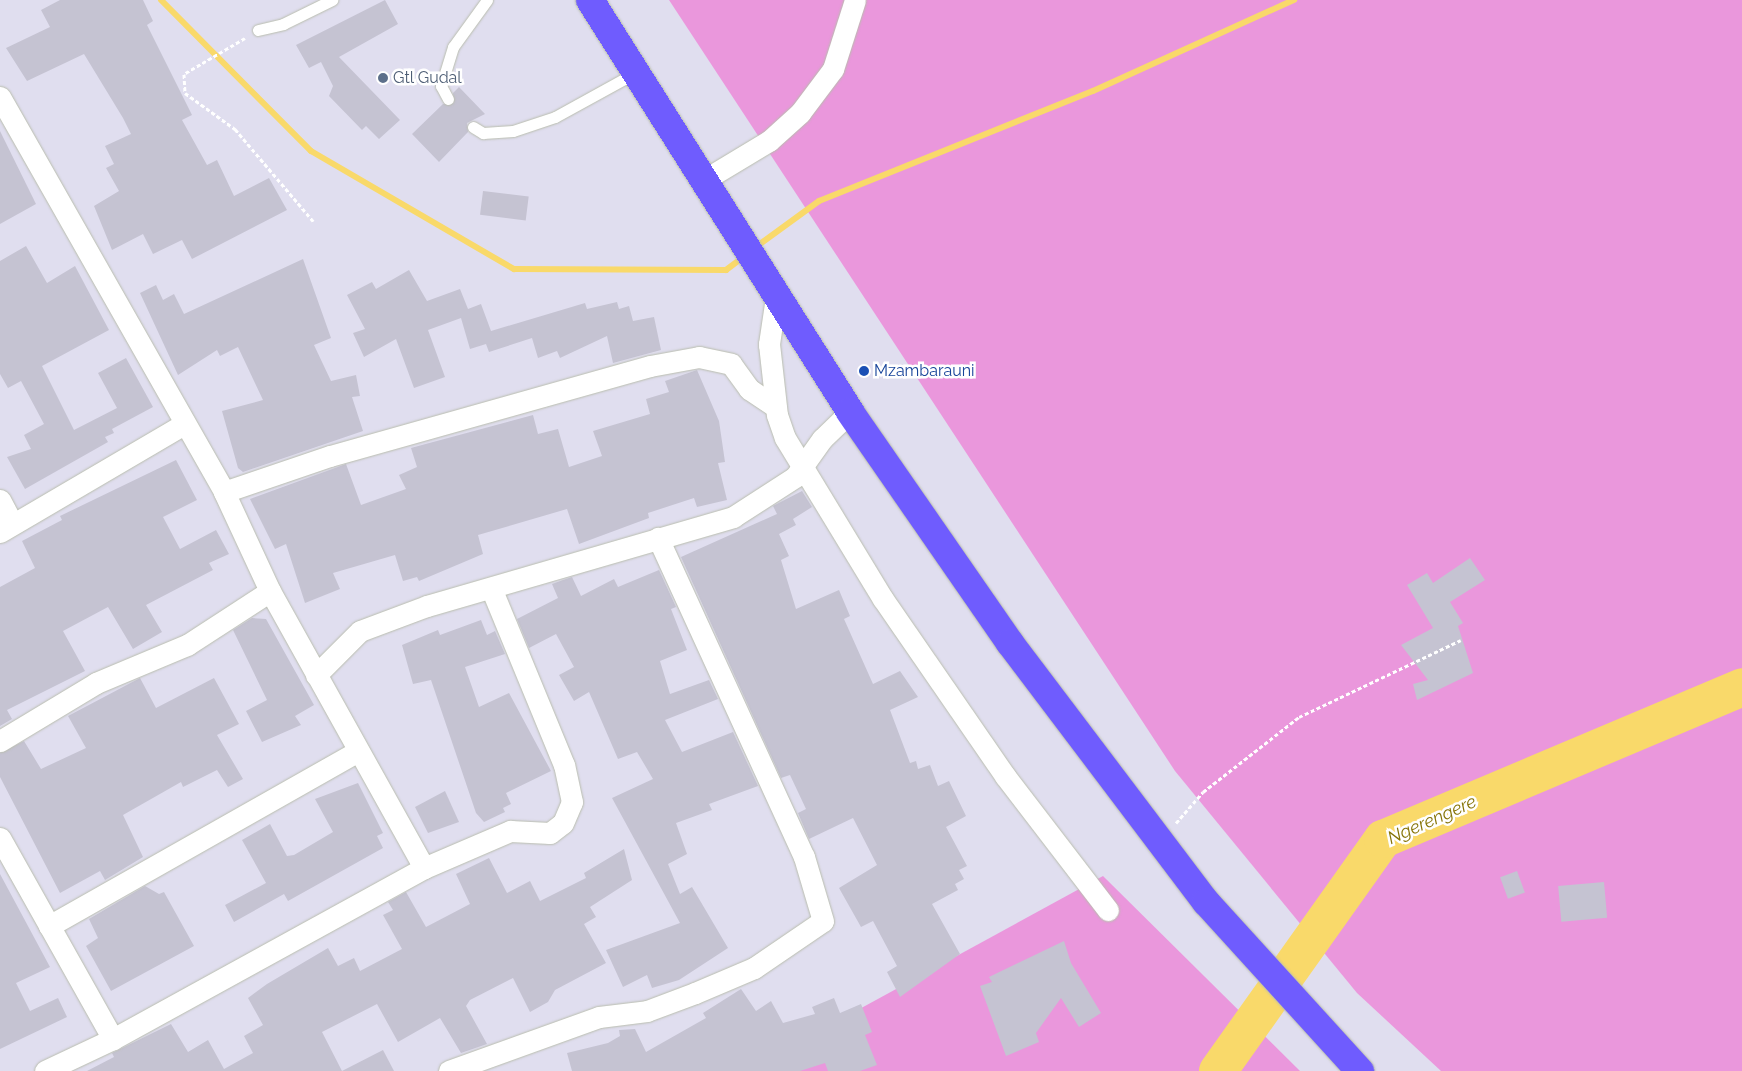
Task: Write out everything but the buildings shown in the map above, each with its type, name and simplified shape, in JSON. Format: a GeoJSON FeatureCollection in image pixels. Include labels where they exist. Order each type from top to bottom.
{"type":"FeatureCollection","features":[{"type":"Feature","properties":{"kind":"highway"},"geometry":{"type":"LineString","coordinates":[[590,0],[850,412],[1010,643],[1158,842],[1230,931],[1282,991],[1360,1071]]}},
{"type":"Feature","properties":{"kind":"street"},"geometry":{"type":"LineString","coordinates":[[704,180],[769,141],[800,113],[833,69],[855,0]]}},
{"type":"Feature","properties":{"kind":"street"},"geometry":{"type":"LineString","coordinates":[[2,107],[224,492],[270,591],[424,868]]}},
{"type":"Feature","properties":{"kind":"street"},"geometry":{"type":"LineString","coordinates":[[770,285],[769,344],[776,407],[783,434],[872,583],[1005,776],[1108,910]]}},
{"type":"Feature","properties":{"kind":"street"},"geometry":{"type":"LineString","coordinates":[[224,492],[330,456],[650,366],[699,357],[731,364],[748,389],[776,407]]}},
{"type":"Feature","properties":{"kind":"street"},"geometry":{"type":"LineString","coordinates":[[316,674],[360,631],[427,606],[492,590],[658,538],[733,517],[780,490],[850,412]]}},
{"type":"Feature","properties":{"kind":"street"},"geometry":{"type":"LineString","coordinates":[[0,500],[6,528],[184,424]]}},
{"type":"Feature","properties":{"kind":"street"},"geometry":{"type":"LineString","coordinates":[[449,1071],[599,1017],[647,1011],[695,993],[754,968],[824,921],[804,857],[658,538]]}},
{"type":"Feature","properties":{"kind":"street"},"geometry":{"type":"LineString","coordinates":[[45,1071],[113,1039],[424,868],[510,831],[550,833],[571,811],[572,793],[564,764],[492,590]]}},
{"type":"Feature","properties":{"kind":"street"},"geometry":{"type":"LineString","coordinates":[[0,741],[96,683],[188,646],[270,591]]}},
{"type":"Feature","properties":{"kind":"street"},"geometry":{"type":"LineString","coordinates":[[49,926],[358,750]]}},
{"type":"Feature","properties":{"kind":"street"},"geometry":{"type":"LineString","coordinates":[[0,838],[113,1039]]}},
{"type":"Feature","properties":{"kind":"lane"},"geometry":{"type":"LineString","coordinates":[[258,30],[284,24],[332,0]]}},
{"type":"Feature","properties":{"kind":"lane"},"geometry":{"type":"LineString","coordinates":[[448,99],[441,86],[453,47],[487,0]]}},
{"type":"Feature","properties":{"kind":"lane"},"geometry":{"type":"LineString","coordinates":[[473,126],[483,133],[513,131],[555,117],[636,72]]}},
{"type":"Feature","properties":{"kind":"path"},"geometry":{"type":"LineString","coordinates":[[258,30],[184,74],[186,93],[235,129],[313,221]]}},
{"type":"Feature","properties":{"kind":"path"},"geometry":{"type":"LineString","coordinates":[[1158,842],[1202,792],[1298,717],[1460,640]]}},
{"type":"Feature","properties":{"kind":"shaded area"},"geometry":{"type":"Polygon","coordinates":[[[669,0],[1742,0],[1742,1071],[1441,1071],[1357,993],[1175,771],[669,0]]]}},
{"type":"Feature","properties":{"kind":"shaded area"},"geometry":{"type":"Polygon","coordinates":[[[1103,876],[1300,1071],[746,1071],[1103,876]]]}},
{"type":"Feature","properties":{"kind":"waterway"},"geometry":{"type":"LineString","coordinates":[[161,0],[311,151],[514,269],[726,270],[743,257]]}},
{"type":"Feature","properties":{"kind":"waterway"},"geometry":{"type":"LineString","coordinates":[[753,249],[819,201],[1093,91],[1294,0]]}},
{"type":"Feature","properties":{"kind":"waterway","name":"Ngerengere"},"geometry":{"type":"LineString","coordinates":[[1218,1071],[1383,839],[1742,687]]}},
{"type":"Feature","properties":{"kind":"place","name":"Gtl Gudal"},"geometry":{"type":"Point","coordinates":[383,78]}},
{"type":"Feature","properties":{"kind":"place","name":"Mzambarauni"},"geometry":{"type":"Point","coordinates":[864,371]}}]}
